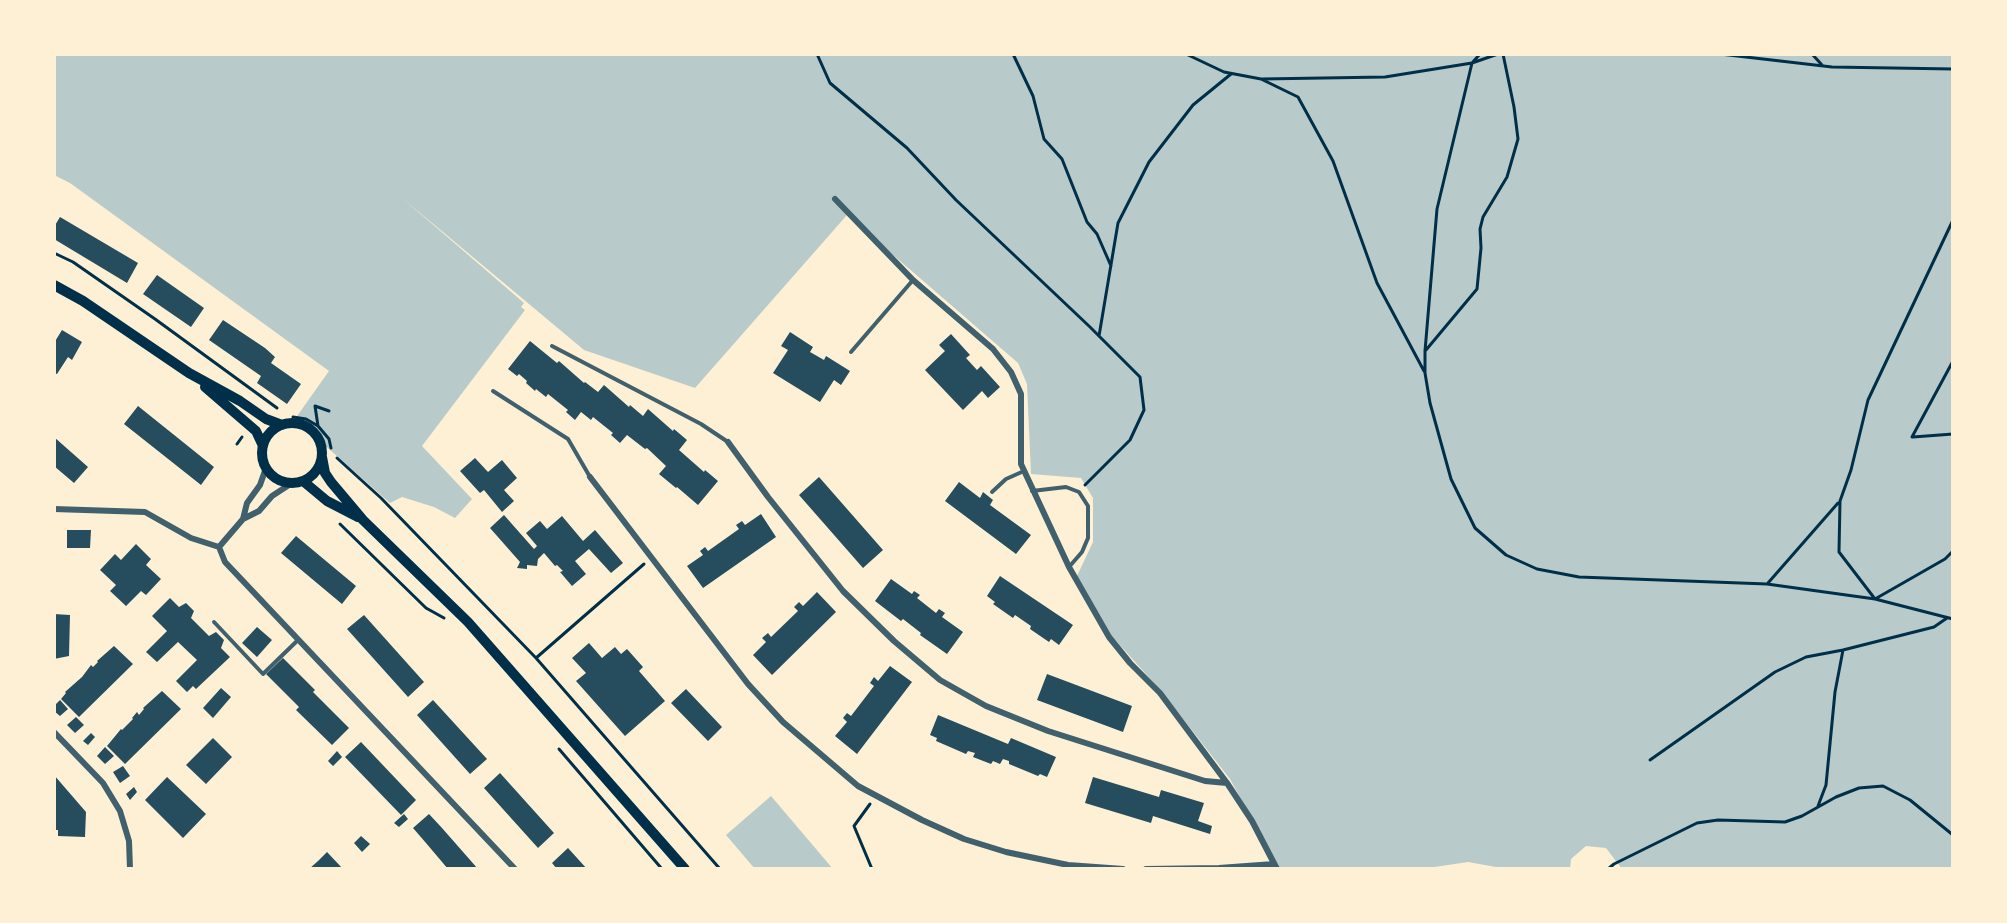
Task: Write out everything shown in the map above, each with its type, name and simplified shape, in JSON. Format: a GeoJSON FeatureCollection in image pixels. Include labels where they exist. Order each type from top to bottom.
{"type":"FeatureCollection","features":[{"type":"Feature","properties":{"kind":"main road"},"geometry":{"type":"LineString","coordinates":[[54,285],[83,301],[189,373],[240,401],[266,420],[282,425]]}},
{"type":"Feature","properties":{"kind":"main road"},"geometry":{"type":"LineString","coordinates":[[189,373],[256,431],[263,446]]}},
{"type":"Feature","properties":{"kind":"main road"},"geometry":{"type":"LineString","coordinates":[[363,520],[298,482],[282,481],[273,476],[266,468],[262,457],[267,436],[274,429],[291,423],[301,424],[317,436],[325,473],[363,520],[468,622],[685,869]]}},
{"type":"Feature","properties":{"kind":"main road"},"geometry":{"type":"LineString","coordinates":[[298,482],[312,475],[319,467],[322,457]]}},
{"type":"Feature","properties":{"kind":"street"},"geometry":{"type":"LineString","coordinates":[[835,199],[913,280],[993,349],[1011,372],[1021,394],[1021,464],[1070,567],[1109,637],[1130,663],[1160,693],[1227,783],[1252,821],[1275,867],[1146,869]]}},
{"type":"Feature","properties":{"kind":"street"},"geometry":{"type":"LineString","coordinates":[[728,442],[768,497],[843,591],[894,641],[940,680],[986,706],[1048,731],[1206,781],[1227,783]]}},
{"type":"Feature","properties":{"kind":"street"},"geometry":{"type":"LineString","coordinates":[[243,519],[247,503],[260,485],[266,468]]}},
{"type":"Feature","properties":{"kind":"street"},"geometry":{"type":"LineString","coordinates":[[590,477],[748,684],[783,722],[858,786],[875,797],[964,839],[1006,852],[1068,865],[1123,869]]}},
{"type":"Feature","properties":{"kind":"street"},"geometry":{"type":"LineString","coordinates":[[219,547],[243,519],[259,511],[272,496],[298,482]]}},
{"type":"Feature","properties":{"kind":"street"},"geometry":{"type":"LineString","coordinates":[[54,509],[145,512],[191,538],[219,547]]}},
{"type":"Feature","properties":{"kind":"street"},"geometry":{"type":"LineString","coordinates":[[219,547],[225,562],[515,869]]}},
{"type":"Feature","properties":{"kind":"street"},"geometry":{"type":"LineString","coordinates":[[54,732],[103,783],[120,811],[129,841],[130,869]]}},
{"type":"Feature","properties":{"kind":"lane"},"geometry":{"type":"LineString","coordinates":[[851,351],[913,280]]}},
{"type":"Feature","properties":{"kind":"lane"},"geometry":{"type":"LineString","coordinates":[[552,346],[701,424],[728,442]]}},
{"type":"Feature","properties":{"kind":"lane"},"geometry":{"type":"LineString","coordinates":[[493,391],[568,439],[590,477]]}},
{"type":"Feature","properties":{"kind":"lane"},"geometry":{"type":"LineString","coordinates":[[992,492],[1006,479],[1024,471]]}},
{"type":"Feature","properties":{"kind":"lane"},"geometry":{"type":"LineString","coordinates":[[1032,490],[1066,487],[1079,492],[1088,506],[1088,538],[1082,552],[1070,567]]}},
{"type":"Feature","properties":{"kind":"lane"},"geometry":{"type":"LineString","coordinates":[[214,622],[263,674],[299,639]]}},
{"type":"Feature","properties":{"kind":"path"},"geometry":{"type":"LineString","coordinates":[[817,54],[830,83],[908,148],[956,200],[1140,377],[1144,410],[1130,440],[1079,492]]}},
{"type":"Feature","properties":{"kind":"path"},"geometry":{"type":"LineString","coordinates":[[1013,54],[1033,96],[1044,139],[1062,159],[1087,222],[1097,234],[1111,268]]}},
{"type":"Feature","properties":{"kind":"path"},"geometry":{"type":"LineString","coordinates":[[1186,54],[1224,72],[1261,80],[1384,77],[1472,63],[1498,54]]}},
{"type":"Feature","properties":{"kind":"path"},"geometry":{"type":"LineString","coordinates":[[1480,54],[1472,63],[1437,209],[1425,351],[1425,373],[1430,403],[1451,479],[1475,528],[1506,555],[1537,569],[1579,578],[1767,584],[1875,599],[1953,619]]}},
{"type":"Feature","properties":{"kind":"path"},"geometry":{"type":"LineString","coordinates":[[1425,351],[1477,289],[1480,268],[1480,229],[1483,218],[1507,177],[1518,139],[1503,54]]}},
{"type":"Feature","properties":{"kind":"path"},"geometry":{"type":"LineString","coordinates":[[1720,54],[1822,65],[1953,69]]}},
{"type":"Feature","properties":{"kind":"path"},"geometry":{"type":"LineString","coordinates":[[1812,54],[1822,65]]}},
{"type":"Feature","properties":{"kind":"path"},"geometry":{"type":"LineString","coordinates":[[1099,336],[1118,223],[1149,162],[1193,105],[1231,74]]}},
{"type":"Feature","properties":{"kind":"path"},"geometry":{"type":"LineString","coordinates":[[1261,80],[1298,97],[1333,160],[1377,283],[1425,373]]}},
{"type":"Feature","properties":{"kind":"path"},"geometry":{"type":"LineString","coordinates":[[1875,599],[1839,552],[1840,501],[1851,470],[1868,400],[1953,220]]}},
{"type":"Feature","properties":{"kind":"path"},"geometry":{"type":"LineString","coordinates":[[1953,361],[1912,437],[1953,434]]}},
{"type":"Feature","properties":{"kind":"path"},"geometry":{"type":"LineString","coordinates":[[318,426],[315,406],[329,411]]}},
{"type":"Feature","properties":{"kind":"path"},"geometry":{"type":"LineString","coordinates":[[1767,584],[1840,501]]}},
{"type":"Feature","properties":{"kind":"path"},"geometry":{"type":"LineString","coordinates":[[338,522],[426,608],[452,623]]}},
{"type":"Feature","properties":{"kind":"path"},"geometry":{"type":"LineString","coordinates":[[1875,599],[1945,559],[1953,551]]}},
{"type":"Feature","properties":{"kind":"path"},"geometry":{"type":"LineString","coordinates":[[536,658],[652,557]]}},
{"type":"Feature","properties":{"kind":"path"},"geometry":{"type":"LineString","coordinates":[[1650,760],[1774,672],[1806,657],[1934,627],[1947,618]]}},
{"type":"Feature","properties":{"kind":"path"},"geometry":{"type":"LineString","coordinates":[[1818,807],[1826,785],[1835,692],[1843,650]]}},
{"type":"Feature","properties":{"kind":"path"},"geometry":{"type":"LineString","coordinates":[[553,741],[662,869]]}},
{"type":"Feature","properties":{"kind":"path"},"geometry":{"type":"LineString","coordinates":[[1608,869],[1697,823],[1719,820],[1785,822],[1803,816],[1859,788],[1883,786],[1910,800],[1953,835]]}},
{"type":"Feature","properties":{"kind":"path"},"geometry":{"type":"LineString","coordinates":[[872,869],[854,826],[875,797]]}},
{"type":"Feature","properties":{"kind":"shaded area"},"geometry":{"type":"Polygon","coordinates":[[[54,54],[1953,54],[1953,869],[1622,869],[1606,848],[1586,846],[1571,859],[1570,869],[1507,869],[1468,862],[1421,869],[1279,869],[1230,779],[1162,692],[1110,634],[1077,576],[1093,542],[1093,498],[1081,478],[1031,474],[1027,384],[1018,363],[847,215],[695,388],[584,350],[401,197],[524,303],[521,307],[525,310],[422,446],[472,499],[455,518],[434,507],[402,497],[390,503],[295,419],[329,371],[70,183],[54,175],[54,54]]]}},
{"type":"Feature","properties":{"kind":"shaded area"},"geometry":{"type":"Polygon","coordinates":[[[771,796],[833,869],[755,869],[726,835],[771,796]]]}},
{"type":"Feature","properties":{"kind":"building"},"geometry":{"type":"Polygon","coordinates":[[[60,217],[138,263],[127,283],[54,239],[54,227],[60,217]]]}},
{"type":"Feature","properties":{"kind":"building"},"geometry":{"type":"Polygon","coordinates":[[[157,275],[204,308],[191,327],[143,294],[157,275]]]}},
{"type":"Feature","properties":{"kind":"building"},"geometry":{"type":"Polygon","coordinates":[[[223,320],[265,348],[275,357],[271,363],[301,384],[287,404],[257,383],[261,376],[209,340],[223,320]]]}},
{"type":"Feature","properties":{"kind":"building"},"geometry":{"type":"Polygon","coordinates":[[[62,330],[82,342],[72,360],[68,357],[57,374],[54,373],[54,343],[62,330]]]}},
{"type":"Feature","properties":{"kind":"building"},"geometry":{"type":"Polygon","coordinates":[[[790,332],[813,347],[810,352],[824,360],[826,356],[850,371],[841,385],[834,380],[820,402],[773,373],[788,350],[781,346],[790,332]]]}},
{"type":"Feature","properties":{"kind":"building"},"geometry":{"type":"Polygon","coordinates":[[[951,334],[970,355],[966,358],[977,370],[981,366],[1000,387],[988,398],[982,391],[963,410],[925,370],[945,351],[939,345],[951,334]]]}},
{"type":"Feature","properties":{"kind":"building"},"geometry":{"type":"Polygon","coordinates":[[[530,341],[598,392],[604,385],[629,407],[630,405],[643,416],[648,409],[687,440],[679,450],[718,481],[698,505],[659,474],[666,466],[647,448],[645,449],[627,435],[620,443],[611,435],[613,433],[593,417],[591,420],[581,412],[575,420],[566,412],[568,410],[548,394],[546,397],[536,389],[535,391],[519,374],[517,376],[508,369],[530,341]]]}},
{"type":"Feature","properties":{"kind":"building"},"geometry":{"type":"Polygon","coordinates":[[[138,406],[214,467],[201,485],[124,424],[138,406]]]}},
{"type":"Feature","properties":{"kind":"building"},"geometry":{"type":"Polygon","coordinates":[[[54,437],[88,467],[74,483],[54,466],[54,437]]]}},
{"type":"Feature","properties":{"kind":"building"},"geometry":{"type":"Polygon","coordinates":[[[475,458],[488,472],[502,460],[517,478],[504,490],[514,501],[502,512],[484,490],[480,493],[460,471],[475,458]]]}},
{"type":"Feature","properties":{"kind":"building"},"geometry":{"type":"Polygon","coordinates":[[[819,477],[883,550],[863,568],[799,495],[819,477]]]}},
{"type":"Feature","properties":{"kind":"building"},"geometry":{"type":"Polygon","coordinates":[[[959,482],[980,498],[983,492],[993,500],[990,505],[1031,535],[1016,554],[945,501],[959,482]]]}},
{"type":"Feature","properties":{"kind":"building"},"geometry":{"type":"Polygon","coordinates":[[[761,514],[776,537],[703,588],[687,566],[703,555],[700,551],[705,547],[708,551],[739,529],[736,525],[742,521],[745,525],[761,514]]]}},
{"type":"Feature","properties":{"kind":"building"},"geometry":{"type":"Polygon","coordinates":[[[504,515],[534,549],[537,546],[526,533],[540,521],[547,529],[562,516],[583,541],[595,530],[623,563],[611,573],[589,549],[575,561],[586,574],[572,586],[560,572],[563,571],[557,565],[555,566],[544,553],[538,559],[537,566],[527,565],[527,569],[517,568],[520,562],[490,528],[504,515]]]}},
{"type":"Feature","properties":{"kind":"building"},"geometry":{"type":"Polygon","coordinates":[[[67,530],[91,530],[90,548],[67,548],[67,530]]]}},
{"type":"Feature","properties":{"kind":"building"},"geometry":{"type":"Polygon","coordinates":[[[296,536],[356,586],[342,604],[281,553],[296,536]]]}},
{"type":"Feature","properties":{"kind":"building"},"geometry":{"type":"Polygon","coordinates":[[[136,544],[151,559],[146,565],[161,579],[146,595],[141,591],[126,606],[110,591],[116,585],[100,570],[115,554],[121,560],[136,544]]]}},
{"type":"Feature","properties":{"kind":"building"},"geometry":{"type":"Polygon","coordinates":[[[1000,576],[1073,625],[1059,645],[1051,639],[1049,642],[1015,615],[1013,618],[993,604],[995,602],[987,596],[1000,576]]]}},
{"type":"Feature","properties":{"kind":"building"},"geometry":{"type":"Polygon","coordinates":[[[891,579],[912,594],[914,591],[920,595],[917,598],[936,613],[939,609],[945,613],[942,617],[963,632],[947,654],[920,635],[921,633],[903,619],[901,621],[875,601],[891,579]]]}},
{"type":"Feature","properties":{"kind":"building"},"geometry":{"type":"Polygon","coordinates":[[[817,592],[836,612],[772,675],[753,655],[766,642],[762,638],[768,633],[771,637],[798,611],[794,607],[799,602],[803,606],[817,592]]]}},
{"type":"Feature","properties":{"kind":"building"},"geometry":{"type":"Polygon","coordinates":[[[170,598],[179,607],[186,603],[194,611],[191,618],[209,636],[216,632],[224,640],[221,648],[230,657],[196,689],[193,686],[187,692],[176,681],[197,660],[178,642],[157,662],[146,652],[167,631],[152,616],[170,598]]]}},
{"type":"Feature","properties":{"kind":"building"},"geometry":{"type":"Polygon","coordinates":[[[54,614],[70,615],[69,656],[54,659],[54,614]]]}},
{"type":"Feature","properties":{"kind":"building"},"geometry":{"type":"Polygon","coordinates":[[[364,615],[424,682],[408,697],[347,629],[364,615]]]}},
{"type":"Feature","properties":{"kind":"building"},"geometry":{"type":"Polygon","coordinates":[[[257,627],[272,640],[257,657],[242,643],[257,627]]]}},
{"type":"Feature","properties":{"kind":"building"},"geometry":{"type":"Polygon","coordinates":[[[589,643],[602,658],[615,647],[621,654],[627,649],[643,667],[639,671],[665,701],[625,736],[576,681],[586,673],[572,658],[589,643]]]}},
{"type":"Feature","properties":{"kind":"building"},"geometry":{"type":"Polygon","coordinates":[[[114,646],[133,664],[79,717],[61,699],[91,665],[93,667],[114,646]]]}},
{"type":"Feature","properties":{"kind":"building"},"geometry":{"type":"Polygon","coordinates":[[[283,658],[349,728],[332,745],[296,710],[299,707],[266,674],[283,658]]]}},
{"type":"Feature","properties":{"kind":"building"},"geometry":{"type":"Polygon","coordinates":[[[890,666],[912,682],[857,754],[835,736],[847,722],[843,718],[847,713],[851,716],[874,686],[870,683],[874,677],[878,681],[890,666]]]}},
{"type":"Feature","properties":{"kind":"building"},"geometry":{"type":"Polygon","coordinates":[[[1047,674],[1132,706],[1123,732],[1037,700],[1047,674]]]}},
{"type":"Feature","properties":{"kind":"building"},"geometry":{"type":"Polygon","coordinates":[[[221,688],[231,697],[213,718],[203,708],[221,688]]]}},
{"type":"Feature","properties":{"kind":"building"},"geometry":{"type":"Polygon","coordinates":[[[686,689],[722,727],[708,741],[671,703],[686,689]]]}},
{"type":"Feature","properties":{"kind":"building"},"geometry":{"type":"Polygon","coordinates":[[[162,691],[181,709],[125,764],[107,746],[137,712],[139,715],[143,708],[162,691]]]}},
{"type":"Feature","properties":{"kind":"building"},"geometry":{"type":"Polygon","coordinates":[[[60,700],[68,709],[60,716],[54,711],[54,706],[60,700]]]}},
{"type":"Feature","properties":{"kind":"building"},"geometry":{"type":"Polygon","coordinates":[[[433,700],[487,759],[470,774],[417,715],[433,700]]]}},
{"type":"Feature","properties":{"kind":"building"},"geometry":{"type":"Polygon","coordinates":[[[938,715],[1008,744],[1011,738],[1056,757],[1047,777],[1040,774],[1038,776],[1009,764],[1009,761],[1003,759],[1000,764],[993,761],[991,764],[973,757],[975,753],[968,751],[966,754],[936,741],[937,738],[930,735],[938,715]]]}},
{"type":"Feature","properties":{"kind":"building"},"geometry":{"type":"Polygon","coordinates":[[[76,717],[84,725],[75,733],[67,725],[76,717]]]}},
{"type":"Feature","properties":{"kind":"building"},"geometry":{"type":"Polygon","coordinates":[[[91,733],[95,737],[88,745],[83,741],[91,733]]]}},
{"type":"Feature","properties":{"kind":"building"},"geometry":{"type":"Polygon","coordinates":[[[213,738],[232,757],[206,784],[186,765],[213,738]]]}},
{"type":"Feature","properties":{"kind":"building"},"geometry":{"type":"Polygon","coordinates":[[[361,742],[416,800],[401,815],[345,757],[361,742]]]}},
{"type":"Feature","properties":{"kind":"building"},"geometry":{"type":"Polygon","coordinates":[[[105,747],[114,756],[105,764],[97,756],[105,747]]]}},
{"type":"Feature","properties":{"kind":"building"},"geometry":{"type":"Polygon","coordinates":[[[337,751],[342,757],[333,766],[328,761],[337,751]]]}},
{"type":"Feature","properties":{"kind":"building"},"geometry":{"type":"Polygon","coordinates":[[[123,766],[130,776],[120,783],[113,772],[123,766]]]}},
{"type":"Feature","properties":{"kind":"building"},"geometry":{"type":"Polygon","coordinates":[[[500,773],[554,833],[538,848],[484,788],[500,773]]]}},
{"type":"Feature","properties":{"kind":"building"},"geometry":{"type":"Polygon","coordinates":[[[54,775],[86,812],[85,837],[58,836],[58,830],[55,830],[54,775]]]}},
{"type":"Feature","properties":{"kind":"building"},"geometry":{"type":"Polygon","coordinates":[[[167,777],[206,814],[183,838],[145,800],[167,777]]]}},
{"type":"Feature","properties":{"kind":"building"},"geometry":{"type":"Polygon","coordinates":[[[1093,777],[1159,797],[1161,790],[1204,803],[1198,821],[1212,826],[1210,834],[1153,816],[1151,823],[1085,803],[1093,777]]]}},
{"type":"Feature","properties":{"kind":"building"},"geometry":{"type":"Polygon","coordinates":[[[134,787],[137,792],[130,800],[126,794],[134,787]]]}},
{"type":"Feature","properties":{"kind":"building"},"geometry":{"type":"Polygon","coordinates":[[[404,814],[408,819],[399,827],[394,823],[404,814]]]}},
{"type":"Feature","properties":{"kind":"building"},"geometry":{"type":"Polygon","coordinates":[[[429,814],[478,869],[448,869],[413,828],[429,814]]]}},
{"type":"Feature","properties":{"kind":"building"},"geometry":{"type":"Polygon","coordinates":[[[361,836],[370,844],[362,852],[354,843],[361,836]]]}},
{"type":"Feature","properties":{"kind":"building"},"geometry":{"type":"Polygon","coordinates":[[[568,848],[587,869],[557,869],[552,863],[568,848]]]}},
{"type":"Feature","properties":{"kind":"building"},"geometry":{"type":"Polygon","coordinates":[[[327,852],[343,869],[309,869],[318,861],[327,852]]]}}]}
